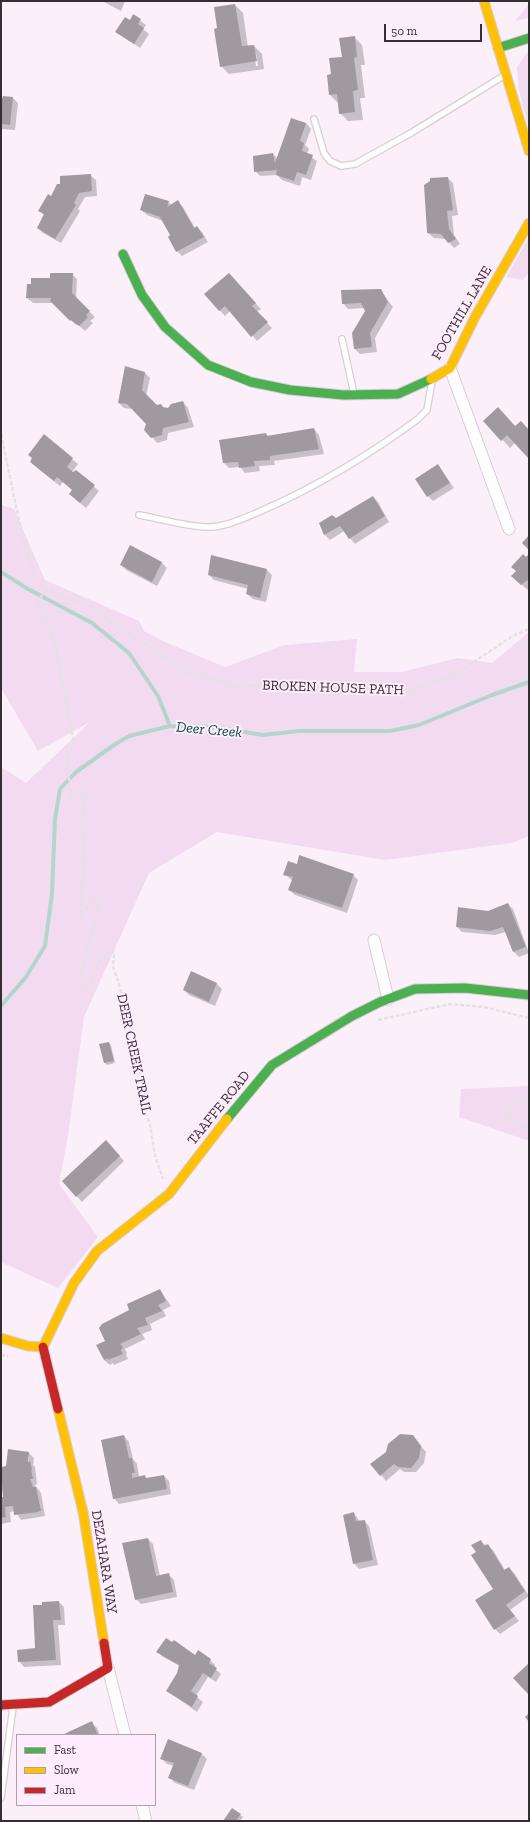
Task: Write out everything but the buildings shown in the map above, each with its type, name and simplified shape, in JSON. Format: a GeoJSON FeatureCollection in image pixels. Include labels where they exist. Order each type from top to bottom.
{"type":"FeatureCollection","features":[{"type":"Feature","properties":{"kind":"street"},"geometry":{"type":"LineString","coordinates":[[484,1],[529,151]]}},
{"type":"Feature","properties":{"kind":"street"},"geometry":{"type":"LineString","coordinates":[[498,48],[529,38]]}},
{"type":"Feature","properties":{"kind":"street","name":"FOOTHILL LANE"},"geometry":{"type":"LineString","coordinates":[[123,254],[142,295],[165,326],[208,365],[251,382],[290,390],[354,395],[398,394],[433,378],[450,368],[475,317],[529,223]]}},
{"type":"Feature","properties":{"kind":"street"},"geometry":{"type":"LineString","coordinates":[[450,368],[509,529]]}},
{"type":"Feature","properties":{"kind":"street"},"geometry":{"type":"LineString","coordinates":[[374,940],[388,999]]}},
{"type":"Feature","properties":{"kind":"street","name":"TAAFFE ROAD"},"geometry":{"type":"LineString","coordinates":[[43,1347],[74,1282],[97,1251],[169,1194],[232,1112],[272,1065],[352,1016],[388,999],[415,989],[464,988],[529,995]]}},
{"type":"Feature","properties":{"kind":"street"},"geometry":{"type":"LineString","coordinates":[[1,1338],[28,1346],[43,1347]]}},
{"type":"Feature","properties":{"kind":"street","name":"DEZAHARA WAY"},"geometry":{"type":"LineString","coordinates":[[43,1347],[83,1512],[108,1668]]}},
{"type":"Feature","properties":{"kind":"street"},"geometry":{"type":"LineString","coordinates":[[1,1705],[49,1702],[108,1668],[125,1734]]}},
{"type":"Feature","properties":{"kind":"street"},"geometry":{"type":"LineString","coordinates":[[142,1806],[146,1821]]}},
{"type":"Feature","properties":{"kind":"lane"},"geometry":{"type":"LineString","coordinates":[[314,119],[324,153],[330,161],[341,166],[355,164],[411,133],[506,75]]}},
{"type":"Feature","properties":{"kind":"lane"},"geometry":{"type":"LineString","coordinates":[[342,340],[354,395]]}},
{"type":"Feature","properties":{"kind":"lane"},"geometry":{"type":"LineString","coordinates":[[139,515],[206,527],[220,526],[302,493],[344,469],[418,419],[427,410],[433,378]]}},
{"type":"Feature","properties":{"kind":"lane"},"geometry":{"type":"LineString","coordinates":[[1,1798],[14,1704]]}},
{"type":"Feature","properties":{"kind":"path"},"geometry":{"type":"LineString","coordinates":[[1,434],[22,539],[35,576],[46,590]]}},
{"type":"Feature","properties":{"kind":"path","name":"DEER CREEK TRAIL"},"geometry":{"type":"LineString","coordinates":[[46,590],[36,604],[46,623],[56,648],[74,743],[67,759],[67,772],[71,787],[70,798],[87,792],[82,816],[84,865],[80,918],[94,899],[101,899],[80,975],[80,983],[84,989],[91,984],[94,972],[102,959],[112,950],[114,953],[113,967],[134,1041],[144,1106],[150,1125],[155,1156],[169,1194]]}},
{"type":"Feature","properties":{"kind":"path","name":"BROKEN HOUSE PATH"},"geometry":{"type":"LineString","coordinates":[[46,590],[89,606],[185,672],[236,686],[295,684],[408,692],[454,675],[511,637],[529,629]]}},
{"type":"Feature","properties":{"kind":"path"},"geometry":{"type":"LineString","coordinates":[[370,1022],[450,1004],[484,1007],[529,1018]]}},
{"type":"Feature","properties":{"kind":"path"},"geometry":{"type":"LineString","coordinates":[[529,1098],[508,1102],[505,1116],[529,1130]]}},
{"type":"Feature","properties":{"kind":"shaded area"},"geometry":{"type":"Polygon","coordinates":[[[529,5],[529,18],[515,21],[527,6],[529,5]]]}},
{"type":"Feature","properties":{"kind":"shaded area"},"geometry":{"type":"Polygon","coordinates":[[[528,51],[529,130],[519,90],[517,67],[528,51]]]}},
{"type":"Feature","properties":{"kind":"shaded area"},"geometry":{"type":"Polygon","coordinates":[[[529,237],[529,272],[523,280],[506,277],[529,237]]]}},
{"type":"Feature","properties":{"kind":"shaded area"},"geometry":{"type":"Polygon","coordinates":[[[1,505],[14,509],[45,580],[139,621],[144,631],[165,642],[225,667],[285,645],[357,639],[354,672],[402,672],[458,658],[492,663],[529,632],[529,836],[512,843],[385,860],[217,832],[149,873],[84,1017],[68,1136],[59,1184],[98,1237],[58,1288],[1,1262],[1,767],[26,783],[90,722],[38,751],[1,688],[1,505]]]}},
{"type":"Feature","properties":{"kind":"shaded area"},"geometry":{"type":"Polygon","coordinates":[[[529,1086],[529,1141],[459,1117],[461,1089],[529,1086]]]}},
{"type":"Feature","properties":{"kind":"waterway"},"geometry":{"type":"LineString","coordinates":[[1,572],[28,589],[92,623],[129,653],[158,696],[170,726]]}},
{"type":"Feature","properties":{"kind":"waterway","name":"Deer Creek"},"geometry":{"type":"LineString","coordinates":[[1,1006],[26,977],[45,946],[52,894],[55,819],[60,789],[76,772],[114,745],[129,736],[170,726],[213,727],[263,735],[299,731],[390,731],[419,725],[492,695],[529,682]]}},
{"type":"Feature","properties":{"kind":"traffic: fast"},"geometry":{"type":"LineString","coordinates":[[498,48],[529,38]]}},
{"type":"Feature","properties":{"kind":"traffic: fast"},"geometry":{"type":"LineString","coordinates":[[123,254],[142,295],[165,327],[208,365],[251,382],[290,390],[344,395],[398,394],[431,379]]}},
{"type":"Feature","properties":{"kind":"traffic: fast"},"geometry":{"type":"LineString","coordinates":[[227,1119],[272,1065],[352,1016],[380,1002],[415,989],[465,988],[529,995]]}},
{"type":"Feature","properties":{"kind":"traffic: slow"},"geometry":{"type":"LineString","coordinates":[[484,1],[529,151]]}},
{"type":"Feature","properties":{"kind":"traffic: slow"},"geometry":{"type":"LineString","coordinates":[[431,379],[450,368],[475,317],[529,223]]}},
{"type":"Feature","properties":{"kind":"traffic: slow"},"geometry":{"type":"LineString","coordinates":[[1,1338],[28,1346],[43,1347],[74,1283],[97,1251],[169,1194],[227,1119]]}},
{"type":"Feature","properties":{"kind":"traffic: slow"},"geometry":{"type":"LineString","coordinates":[[58,1409],[83,1512],[104,1643]]}},
{"type":"Feature","properties":{"kind":"traffic: jam"},"geometry":{"type":"LineString","coordinates":[[43,1347],[58,1409]]}},
{"type":"Feature","properties":{"kind":"traffic: jam"},"geometry":{"type":"LineString","coordinates":[[1,1705],[49,1702],[108,1668],[104,1643]]}}]}
